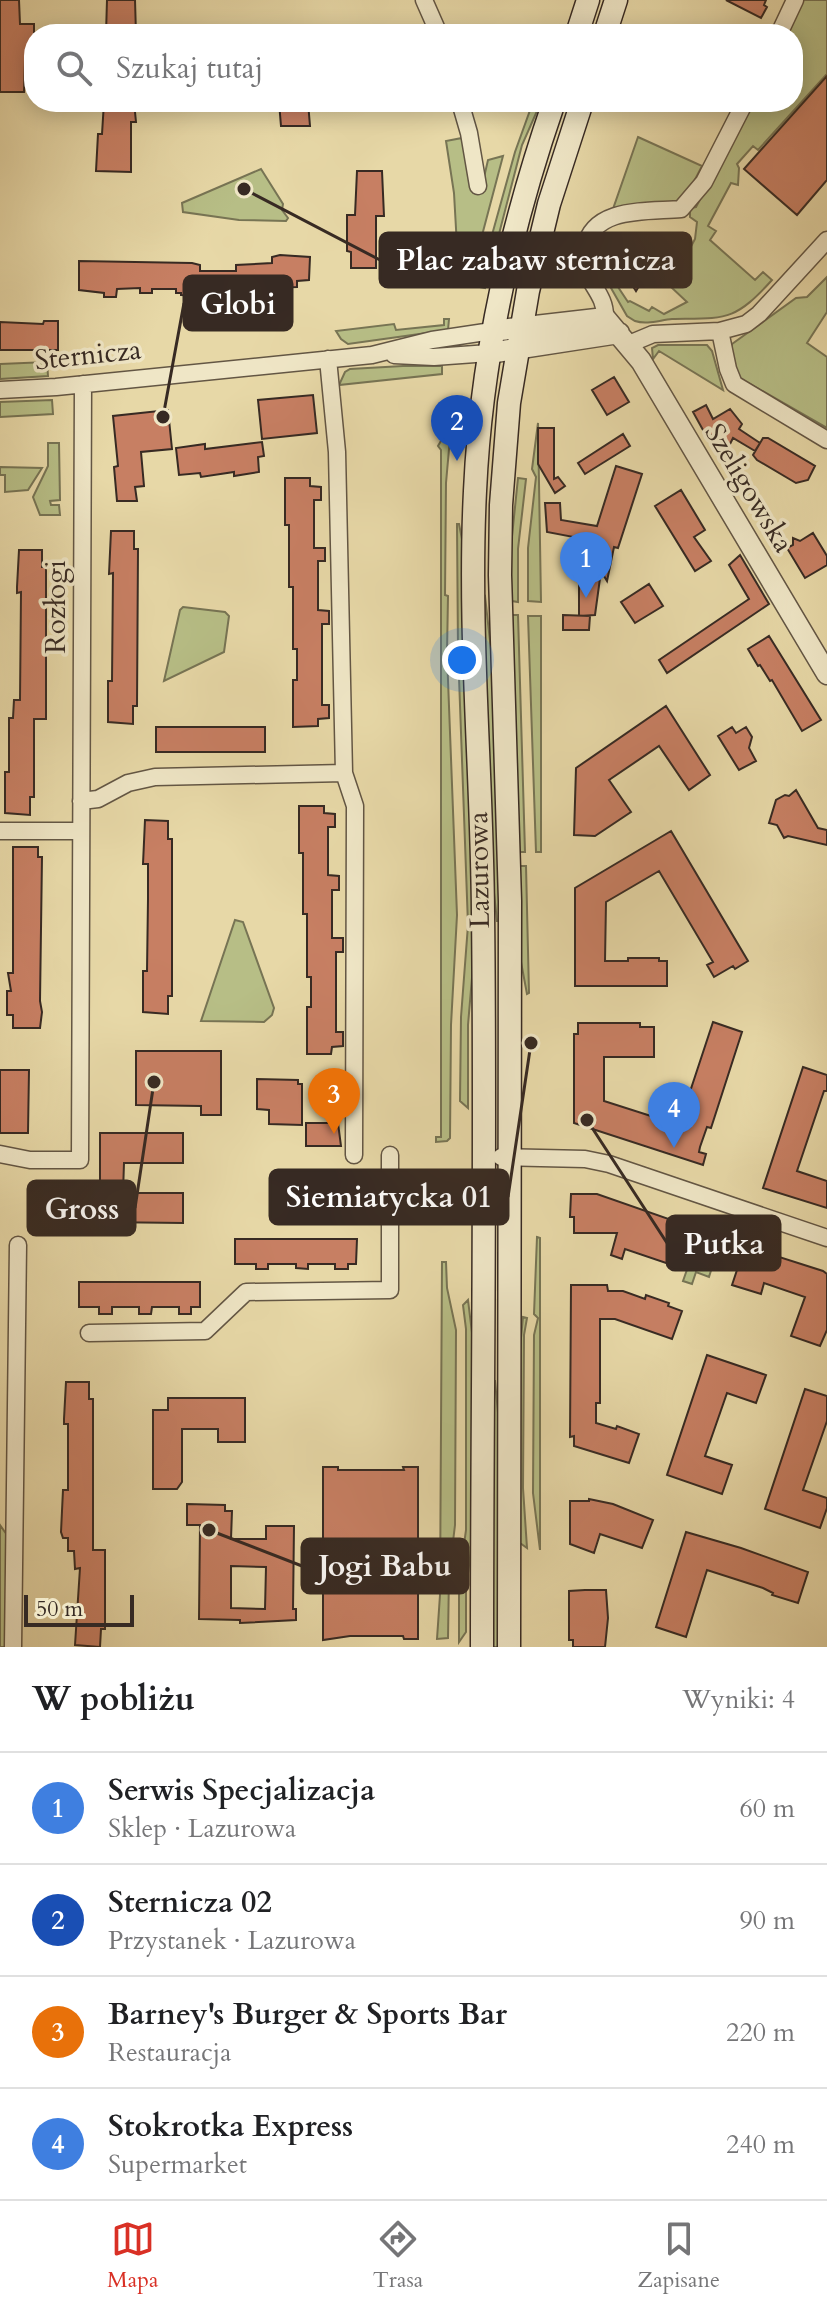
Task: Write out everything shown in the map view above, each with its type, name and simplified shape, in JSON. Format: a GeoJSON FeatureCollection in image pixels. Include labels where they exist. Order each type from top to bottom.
{"type":"FeatureCollection","features":[{"type":"Feature","properties":{"kind":"main road"},"geometry":{"type":"LineString","coordinates":[[580,24],[588,0]]}},
{"type":"Feature","properties":{"kind":"main road"},"geometry":{"type":"LineString","coordinates":[[608,24],[616,0]]}},
{"type":"Feature","properties":{"kind":"main road","name":"Lazurowa"},"geometry":{"type":"LineString","coordinates":[[482,1647],[483,910],[474,539],[476,467],[490,342],[524,195],[551,112]]}},
{"type":"Feature","properties":{"kind":"main road","name":"Lazurowa"},"geometry":{"type":"LineString","coordinates":[[509,1647],[510,901],[500,541],[506,437],[519,338],[549,204],[579,112]]}},
{"type":"Feature","properties":{"kind":"street"},"geometry":{"type":"LineString","coordinates":[[424,0],[435,24]]}},
{"type":"Feature","properties":{"kind":"street"},"geometry":{"type":"LineString","coordinates":[[784,24],[795,0]]}},
{"type":"Feature","properties":{"kind":"street"},"geometry":{"type":"LineString","coordinates":[[463,112],[478,186]]}},
{"type":"Feature","properties":{"kind":"street"},"geometry":{"type":"LineString","coordinates":[[618,332],[583,266],[586,243],[595,228],[611,216],[681,209],[704,182],[740,112]]}},
{"type":"Feature","properties":{"kind":"street"},"geometry":{"type":"LineString","coordinates":[[490,342],[618,332],[720,331],[746,324],[759,314],[827,240]]}},
{"type":"Feature","properties":{"kind":"street"},"geometry":{"type":"LineString","coordinates":[[720,331],[734,384],[827,440]]}},
{"type":"Feature","properties":{"kind":"street","name":"Szeligowska"},"geometry":{"type":"LineString","coordinates":[[618,332],[827,674]]}},
{"type":"Feature","properties":{"kind":"street","name":"Sternicza"},"geometry":{"type":"LineString","coordinates":[[0,390],[372,355],[432,340],[490,342]]}},
{"type":"Feature","properties":{"kind":"street"},"geometry":{"type":"LineString","coordinates":[[328,359],[337,452],[344,773],[355,806],[354,1155]]}},
{"type":"Feature","properties":{"kind":"street","name":"Rozłogi"},"geometry":{"type":"LineString","coordinates":[[0,1154],[30,1160],[80,1160],[83,384]]}},
{"type":"Feature","properties":{"kind":"street"},"geometry":{"type":"LineString","coordinates":[[81,801],[98,799],[128,783],[155,777],[344,773]]}},
{"type":"Feature","properties":{"kind":"street"},"geometry":{"type":"LineString","coordinates":[[0,831],[81,831]]}},
{"type":"Feature","properties":{"kind":"street"},"geometry":{"type":"LineString","coordinates":[[89,1333],[205,1331],[246,1292],[390,1290],[390,1155]]}},
{"type":"Feature","properties":{"kind":"street"},"geometry":{"type":"LineString","coordinates":[[483,1156],[585,1159],[609,1164],[827,1238]]}},
{"type":"Feature","properties":{"kind":"street"},"geometry":{"type":"LineString","coordinates":[[13,1647],[18,1245]]}},
{"type":"Feature","properties":{"kind":"green space"},"geometry":{"type":"Polygon","coordinates":[[[803,0],[827,0],[827,74],[803,100],[803,24],[790,24],[803,0]]]}},
{"type":"Feature","properties":{"kind":"green space"},"geometry":{"type":"Polygon","coordinates":[[[529,112],[537,112],[522,145],[485,288],[470,285],[487,253],[529,112]]]}},
{"type":"Feature","properties":{"kind":"green space"},"geometry":{"type":"Polygon","coordinates":[[[746,112],[792,112],[758,150],[753,146],[737,164],[738,185],[731,183],[708,226],[716,231],[710,240],[755,280],[763,272],[772,280],[748,304],[728,315],[635,321],[627,316],[611,288],[616,284],[628,302],[649,311],[652,307],[664,314],[687,302],[671,287],[667,274],[678,271],[695,239],[697,222],[690,217],[690,208],[696,207],[746,112]]]}},
{"type":"Feature","properties":{"kind":"green space"},"geometry":{"type":"Polygon","coordinates":[[[638,137],[702,166],[687,195],[676,205],[613,209],[638,137]]]}},
{"type":"Feature","properties":{"kind":"green space"},"geometry":{"type":"Polygon","coordinates":[[[462,138],[482,186],[488,160],[503,156],[480,243],[458,264],[454,193],[446,141],[462,138]]]}},
{"type":"Feature","properties":{"kind":"green space"},"geometry":{"type":"Polygon","coordinates":[[[261,169],[283,204],[282,210],[288,218],[286,221],[239,220],[183,212],[182,203],[261,169]]]}},
{"type":"Feature","properties":{"kind":"green space"},"geometry":{"type":"Polygon","coordinates":[[[827,277],[827,312],[807,343],[827,357],[827,428],[738,377],[731,350],[732,344],[796,298],[807,297],[827,277]]]}},
{"type":"Feature","properties":{"kind":"green space"},"geometry":{"type":"Polygon","coordinates":[[[444,319],[449,319],[448,330],[348,344],[336,331],[394,324],[396,330],[444,325],[444,319]]]}},
{"type":"Feature","properties":{"kind":"green space"},"geometry":{"type":"Polygon","coordinates":[[[658,345],[707,345],[712,351],[723,390],[659,351],[653,359],[652,348],[658,345]]]}},
{"type":"Feature","properties":{"kind":"green space"},"geometry":{"type":"Polygon","coordinates":[[[47,362],[48,376],[0,379],[0,364],[47,362]]]}},
{"type":"Feature","properties":{"kind":"green space"},"geometry":{"type":"Polygon","coordinates":[[[442,366],[442,374],[339,385],[345,372],[350,369],[442,366]]]}},
{"type":"Feature","properties":{"kind":"green space"},"geometry":{"type":"Polygon","coordinates":[[[52,400],[53,414],[0,417],[0,402],[52,400]]]}},
{"type":"Feature","properties":{"kind":"green space"},"geometry":{"type":"Polygon","coordinates":[[[453,404],[446,483],[445,595],[448,596],[447,654],[457,915],[451,1025],[450,1138],[436,1142],[436,1137],[441,1137],[441,450],[438,446],[448,429],[453,404]]]}},
{"type":"Feature","properties":{"kind":"green space"},"geometry":{"type":"Polygon","coordinates":[[[538,423],[541,602],[528,601],[528,548],[536,477],[532,469],[538,423]]]}},
{"type":"Feature","properties":{"kind":"green space"},"geometry":{"type":"Polygon","coordinates":[[[48,443],[59,443],[60,500],[50,501],[51,505],[59,505],[60,515],[40,515],[33,497],[48,466],[48,443]]]}},
{"type":"Feature","properties":{"kind":"green space"},"geometry":{"type":"Polygon","coordinates":[[[0,467],[42,468],[28,490],[5,492],[5,475],[0,475],[0,467]]]}},
{"type":"Feature","properties":{"kind":"green space"},"geometry":{"type":"Polygon","coordinates":[[[518,478],[526,479],[518,549],[518,602],[510,598],[511,546],[518,478]]]}},
{"type":"Feature","properties":{"kind":"green space"},"geometry":{"type":"Polygon","coordinates":[[[457,524],[464,549],[474,954],[468,1025],[468,1108],[460,1101],[461,1017],[468,925],[458,650],[457,524]]]}},
{"type":"Feature","properties":{"kind":"green space"},"geometry":{"type":"Polygon","coordinates":[[[485,596],[493,668],[501,921],[497,921],[492,874],[485,596]]]}},
{"type":"Feature","properties":{"kind":"green space"},"geometry":{"type":"Polygon","coordinates":[[[183,607],[225,612],[229,616],[224,652],[164,681],[180,610],[183,607]]]}},
{"type":"Feature","properties":{"kind":"green space"},"geometry":{"type":"Polygon","coordinates":[[[512,615],[518,615],[525,852],[518,852],[512,615]]]}},
{"type":"Feature","properties":{"kind":"green space"},"geometry":{"type":"Polygon","coordinates":[[[528,616],[541,616],[541,852],[536,852],[528,616]]]}},
{"type":"Feature","properties":{"kind":"green space"},"geometry":{"type":"Polygon","coordinates":[[[519,866],[526,866],[527,994],[521,962],[519,866]]]}},
{"type":"Feature","properties":{"kind":"green space"},"geometry":{"type":"Polygon","coordinates":[[[235,920],[243,922],[274,1008],[272,1015],[264,1022],[201,1021],[235,920]]]}},
{"type":"Feature","properties":{"kind":"green space"},"geometry":{"type":"Polygon","coordinates":[[[537,1237],[540,1238],[540,1550],[533,1493],[537,1237]]]}},
{"type":"Feature","properties":{"kind":"green space"},"geometry":{"type":"Polygon","coordinates":[[[696,1244],[717,1251],[709,1277],[696,1272],[692,1284],[683,1281],[696,1244]]]}},
{"type":"Feature","properties":{"kind":"green space"},"geometry":{"type":"Polygon","coordinates":[[[442,1262],[446,1262],[447,1288],[456,1330],[455,1525],[449,1575],[448,1638],[437,1639],[440,1595],[442,1262]]]}},
{"type":"Feature","properties":{"kind":"green space"},"geometry":{"type":"Polygon","coordinates":[[[468,1300],[473,1341],[472,1542],[466,1589],[466,1632],[459,1642],[459,1582],[466,1530],[466,1329],[463,1305],[468,1300]]]}},
{"type":"Feature","properties":{"kind":"green space"},"geometry":{"type":"Polygon","coordinates":[[[523,1317],[527,1318],[524,1335],[523,1488],[527,1548],[520,1543],[519,1359],[523,1317]]]}},
{"type":"Feature","properties":{"kind":"green space"},"geometry":{"type":"Polygon","coordinates":[[[491,1381],[495,1381],[499,1423],[499,1647],[491,1647],[491,1381]]]}},
{"type":"Feature","properties":{"kind":"green space"},"geometry":{"type":"Polygon","coordinates":[[[0,1525],[7,1535],[6,1647],[0,1647],[0,1525]]]}},
{"type":"Feature","properties":{"kind":"building"},"geometry":{"type":"Polygon","coordinates":[[[0,0],[19,0],[20,24],[24,24],[24,92],[0,92],[0,0]]]}},
{"type":"Feature","properties":{"kind":"building"},"geometry":{"type":"Polygon","coordinates":[[[107,0],[135,0],[136,24],[106,24],[107,0]]]}},
{"type":"Feature","properties":{"kind":"building"},"geometry":{"type":"Polygon","coordinates":[[[726,0],[766,0],[764,5],[767,7],[761,18],[726,0]]]}},
{"type":"Feature","properties":{"kind":"building"},"geometry":{"type":"Polygon","coordinates":[[[827,76],[827,180],[797,215],[744,169],[795,112],[803,112],[803,103],[827,76]]]}},
{"type":"Feature","properties":{"kind":"building"},"geometry":{"type":"Polygon","coordinates":[[[103,112],[135,112],[136,122],[131,122],[131,172],[96,171],[98,134],[102,134],[103,112]]]}},
{"type":"Feature","properties":{"kind":"building"},"geometry":{"type":"Polygon","coordinates":[[[280,112],[309,112],[310,126],[281,126],[280,112]]]}},
{"type":"Feature","properties":{"kind":"building"},"geometry":{"type":"Polygon","coordinates":[[[357,171],[382,171],[384,216],[376,216],[376,268],[351,268],[351,252],[347,251],[347,215],[355,215],[357,171]]]}},
{"type":"Feature","properties":{"kind":"building"},"geometry":{"type":"Polygon","coordinates":[[[654,243],[662,248],[636,291],[620,266],[633,244],[654,243]]]}},
{"type":"Feature","properties":{"kind":"building"},"geometry":{"type":"Polygon","coordinates":[[[272,257],[310,257],[309,280],[297,281],[297,287],[261,288],[261,295],[238,295],[237,303],[213,301],[213,296],[181,295],[176,293],[176,289],[152,289],[152,293],[140,293],[140,288],[117,289],[116,297],[79,290],[79,261],[192,263],[200,265],[200,271],[236,271],[236,265],[272,263],[272,257]]]}},
{"type":"Feature","properties":{"kind":"building"},"geometry":{"type":"Polygon","coordinates":[[[44,321],[58,321],[58,350],[0,350],[0,322],[43,324],[44,321]]]}},
{"type":"Feature","properties":{"kind":"building"},"geometry":{"type":"Polygon","coordinates":[[[614,377],[629,402],[607,415],[592,390],[614,377]]]}},
{"type":"Feature","properties":{"kind":"building"},"geometry":{"type":"Polygon","coordinates":[[[313,395],[317,433],[262,439],[258,400],[313,395]]]}},
{"type":"Feature","properties":{"kind":"building"},"geometry":{"type":"Polygon","coordinates":[[[706,405],[713,419],[730,409],[742,424],[739,429],[760,443],[755,451],[733,438],[729,446],[703,430],[693,412],[706,405]]]}},
{"type":"Feature","properties":{"kind":"building"},"geometry":{"type":"Polygon","coordinates":[[[168,410],[172,449],[141,452],[144,486],[135,487],[137,501],[117,501],[114,467],[118,466],[113,416],[168,410]]]}},
{"type":"Feature","properties":{"kind":"building"},"geometry":{"type":"Polygon","coordinates":[[[538,428],[554,428],[554,479],[558,477],[565,486],[555,493],[538,464],[538,428]]]}},
{"type":"Feature","properties":{"kind":"building"},"geometry":{"type":"Polygon","coordinates":[[[623,434],[630,446],[585,474],[578,463],[623,434]]]}},
{"type":"Feature","properties":{"kind":"building"},"geometry":{"type":"Polygon","coordinates":[[[763,438],[815,466],[808,480],[796,483],[757,460],[753,455],[763,438]]]}},
{"type":"Feature","properties":{"kind":"building"},"geometry":{"type":"Polygon","coordinates":[[[262,442],[264,456],[258,457],[259,472],[234,476],[234,472],[201,477],[200,473],[179,475],[176,448],[205,444],[205,449],[262,442]]]}},
{"type":"Feature","properties":{"kind":"building"},"geometry":{"type":"Polygon","coordinates":[[[616,466],[642,474],[618,548],[614,547],[607,581],[601,571],[595,615],[579,616],[579,538],[547,532],[545,503],[560,503],[561,520],[597,526],[616,466]]]}},
{"type":"Feature","properties":{"kind":"building"},"geometry":{"type":"Polygon","coordinates":[[[285,478],[310,478],[310,486],[321,487],[321,500],[314,500],[314,548],[325,548],[325,561],[318,561],[318,610],[329,611],[329,624],[322,624],[322,705],[329,705],[329,718],[318,719],[318,726],[293,727],[293,680],[297,680],[297,649],[293,649],[293,587],[289,587],[285,478]]]}},
{"type":"Feature","properties":{"kind":"building"},"geometry":{"type":"Polygon","coordinates":[[[681,490],[705,530],[694,537],[711,561],[695,571],[655,506],[681,490]]]}},
{"type":"Feature","properties":{"kind":"building"},"geometry":{"type":"Polygon","coordinates":[[[111,531],[134,531],[134,549],[138,549],[137,706],[133,706],[133,724],[108,722],[108,681],[112,681],[111,531]]]}},
{"type":"Feature","properties":{"kind":"building"},"geometry":{"type":"Polygon","coordinates":[[[813,533],[827,556],[827,565],[805,578],[787,548],[793,545],[793,538],[800,541],[813,533]]]}},
{"type":"Feature","properties":{"kind":"building"},"geometry":{"type":"Polygon","coordinates":[[[19,550],[42,550],[42,567],[46,567],[46,719],[34,719],[34,797],[30,797],[30,815],[5,813],[9,718],[13,718],[14,700],[20,700],[19,550]]]}},
{"type":"Feature","properties":{"kind":"building"},"geometry":{"type":"Polygon","coordinates":[[[740,555],[769,604],[667,673],[659,660],[749,599],[729,565],[740,555]]]}},
{"type":"Feature","properties":{"kind":"building"},"geometry":{"type":"Polygon","coordinates":[[[649,584],[663,606],[635,623],[621,602],[649,584]]]}},
{"type":"Feature","properties":{"kind":"building"},"geometry":{"type":"Polygon","coordinates":[[[563,615],[590,616],[589,630],[563,630],[563,615]]]}},
{"type":"Feature","properties":{"kind":"building"},"geometry":{"type":"Polygon","coordinates":[[[769,636],[821,720],[802,731],[772,680],[758,666],[748,649],[769,636]]]}},
{"type":"Feature","properties":{"kind":"building"},"geometry":{"type":"Polygon","coordinates":[[[666,706],[710,775],[689,790],[659,746],[609,780],[631,812],[595,836],[574,835],[576,768],[666,706]]]}},
{"type":"Feature","properties":{"kind":"building"},"geometry":{"type":"Polygon","coordinates":[[[156,727],[265,727],[265,752],[156,752],[156,727]]]}},
{"type":"Feature","properties":{"kind":"building"},"geometry":{"type":"Polygon","coordinates":[[[732,727],[736,733],[746,727],[752,737],[749,748],[756,761],[739,770],[718,736],[732,727]]]}},
{"type":"Feature","properties":{"kind":"building"},"geometry":{"type":"Polygon","coordinates":[[[796,790],[818,828],[827,830],[827,845],[788,836],[784,838],[777,825],[769,823],[776,800],[796,790]]]}},
{"type":"Feature","properties":{"kind":"building"},"geometry":{"type":"Polygon","coordinates":[[[299,806],[324,806],[324,813],[335,814],[335,827],[328,827],[328,875],[339,876],[339,890],[332,890],[332,938],[343,938],[343,952],[336,952],[336,1032],[343,1032],[343,1046],[332,1047],[331,1054],[307,1054],[307,1007],[311,1007],[311,977],[307,977],[307,914],[303,914],[299,806]]]}},
{"type":"Feature","properties":{"kind":"building"},"geometry":{"type":"Polygon","coordinates":[[[145,820],[168,821],[168,839],[172,839],[172,996],[168,996],[168,1014],[143,1012],[148,899],[148,864],[143,864],[145,820]]]}},
{"type":"Feature","properties":{"kind":"building"},"geometry":{"type":"Polygon","coordinates":[[[671,831],[748,961],[714,977],[707,965],[713,962],[659,871],[606,902],[605,961],[659,958],[659,961],[667,961],[667,986],[575,986],[575,888],[671,831]]]}},
{"type":"Feature","properties":{"kind":"building"},"geometry":{"type":"Polygon","coordinates":[[[13,847],[38,847],[38,857],[42,857],[40,1028],[13,1028],[13,1015],[7,1015],[7,991],[11,991],[8,973],[13,973],[13,847]]]}},
{"type":"Feature","properties":{"kind":"building"},"geometry":{"type":"Polygon","coordinates":[[[713,1022],[742,1032],[711,1128],[707,1127],[700,1147],[699,1152],[706,1154],[703,1165],[574,1123],[574,1034],[578,1034],[578,1023],[640,1023],[640,1027],[654,1027],[654,1057],[604,1057],[604,1101],[679,1125],[713,1022]]]}},
{"type":"Feature","properties":{"kind":"building"},"geometry":{"type":"Polygon","coordinates":[[[136,1051],[221,1051],[221,1115],[201,1115],[201,1106],[136,1105],[136,1051]]]}},
{"type":"Feature","properties":{"kind":"building"},"geometry":{"type":"Polygon","coordinates":[[[803,1067],[827,1075],[827,1091],[824,1091],[797,1171],[827,1181],[827,1208],[763,1188],[803,1067]]]}},
{"type":"Feature","properties":{"kind":"building"},"geometry":{"type":"Polygon","coordinates":[[[0,1070],[29,1070],[28,1133],[0,1133],[0,1070]]]}},
{"type":"Feature","properties":{"kind":"building"},"geometry":{"type":"Polygon","coordinates":[[[257,1079],[298,1080],[298,1084],[302,1084],[302,1125],[269,1124],[269,1110],[257,1109],[257,1079]]]}},
{"type":"Feature","properties":{"kind":"building"},"geometry":{"type":"Polygon","coordinates":[[[306,1123],[338,1123],[341,1146],[306,1146],[306,1123]]]}},
{"type":"Feature","properties":{"kind":"building"},"geometry":{"type":"Polygon","coordinates":[[[100,1133],[183,1133],[183,1163],[124,1163],[123,1193],[183,1193],[183,1223],[100,1222],[100,1133]]]}},
{"type":"Feature","properties":{"kind":"building"},"geometry":{"type":"Polygon","coordinates":[[[571,1194],[597,1194],[686,1225],[672,1265],[625,1249],[622,1259],[611,1255],[617,1233],[574,1233],[574,1217],[570,1217],[571,1194]]]}},
{"type":"Feature","properties":{"kind":"building"},"geometry":{"type":"Polygon","coordinates":[[[235,1239],[357,1239],[356,1264],[348,1264],[348,1269],[335,1269],[335,1264],[308,1264],[308,1269],[296,1268],[296,1264],[268,1264],[268,1269],[256,1269],[256,1264],[235,1264],[235,1239]]]}},
{"type":"Feature","properties":{"kind":"building"},"geometry":{"type":"Polygon","coordinates":[[[745,1246],[827,1274],[827,1330],[820,1346],[791,1336],[805,1297],[764,1283],[761,1294],[732,1285],[745,1246]]]}},
{"type":"Feature","properties":{"kind":"building"},"geometry":{"type":"Polygon","coordinates":[[[79,1282],[200,1282],[200,1307],[191,1307],[191,1314],[179,1314],[179,1307],[152,1307],[151,1314],[139,1314],[139,1307],[112,1307],[112,1314],[99,1314],[99,1307],[79,1307],[79,1282]]]}},
{"type":"Feature","properties":{"kind":"building"},"geometry":{"type":"Polygon","coordinates":[[[571,1285],[607,1285],[608,1291],[623,1291],[645,1299],[646,1295],[682,1311],[672,1339],[615,1319],[600,1319],[600,1403],[596,1403],[596,1423],[639,1434],[629,1463],[574,1446],[574,1436],[570,1437],[571,1285]]]}},
{"type":"Feature","properties":{"kind":"building"},"geometry":{"type":"Polygon","coordinates":[[[707,1355],[766,1375],[756,1403],[727,1393],[705,1456],[732,1465],[722,1494],[667,1475],[707,1355]]]}},
{"type":"Feature","properties":{"kind":"building"},"geometry":{"type":"Polygon","coordinates":[[[66,1382],[89,1382],[89,1399],[93,1399],[93,1550],[105,1550],[105,1629],[101,1629],[100,1647],[75,1645],[80,1568],[75,1569],[74,1551],[68,1551],[68,1538],[63,1538],[61,1532],[63,1490],[68,1490],[68,1424],[64,1424],[66,1382]]]}},
{"type":"Feature","properties":{"kind":"building"},"geometry":{"type":"Polygon","coordinates":[[[805,1389],[827,1396],[827,1421],[803,1490],[827,1498],[820,1528],[765,1509],[805,1389]]]}},
{"type":"Feature","properties":{"kind":"building"},"geometry":{"type":"Polygon","coordinates":[[[168,1398],[245,1398],[245,1442],[218,1442],[218,1429],[182,1429],[182,1482],[177,1489],[153,1489],[153,1410],[168,1410],[168,1398]]]}},
{"type":"Feature","properties":{"kind":"building"},"geometry":{"type":"Polygon","coordinates":[[[323,1467],[338,1467],[338,1470],[404,1470],[403,1467],[418,1467],[418,1639],[350,1636],[323,1640],[323,1467]]]}},
{"type":"Feature","properties":{"kind":"building"},"geometry":{"type":"Polygon","coordinates":[[[589,1499],[613,1504],[653,1520],[642,1548],[600,1534],[594,1553],[570,1544],[570,1501],[589,1499]]]}},
{"type":"Feature","properties":{"kind":"building"},"geometry":{"type":"Polygon","coordinates":[[[187,1504],[225,1505],[225,1511],[232,1511],[231,1539],[266,1539],[266,1526],[294,1526],[293,1609],[296,1609],[296,1620],[240,1623],[240,1620],[199,1619],[200,1525],[187,1525],[187,1504]],[[231,1566],[231,1608],[265,1609],[266,1567],[231,1566]]]}},
{"type":"Feature","properties":{"kind":"building"},"geometry":{"type":"Polygon","coordinates":[[[686,1532],[808,1572],[798,1603],[707,1570],[686,1637],[656,1627],[686,1532]]]}},
{"type":"Feature","properties":{"kind":"building"},"geometry":{"type":"Polygon","coordinates":[[[606,1590],[608,1618],[605,1647],[573,1647],[573,1640],[569,1640],[569,1591],[606,1590]]]}},
{"type":"Feature","properties":{"kind":"place","name":"Plac zabaw sternicza"},"geometry":{"type":"Point","coordinates":[244,189]}},
{"type":"Feature","properties":{"kind":"place","name":"Globi"},"geometry":{"type":"Point","coordinates":[163,417]}},
{"type":"Feature","properties":{"kind":"place","name":"Sternicza 02"},"geometry":{"type":"Point","coordinates":[457,461]}},
{"type":"Feature","properties":{"kind":"place","name":"Serwis Specjalizacja"},"geometry":{"type":"Point","coordinates":[586,598]}},
{"type":"Feature","properties":{"kind":"place","name":"Siemiatycka 01"},"geometry":{"type":"Point","coordinates":[531,1043]}},
{"type":"Feature","properties":{"kind":"place","name":"Gross"},"geometry":{"type":"Point","coordinates":[154,1082]}},
{"type":"Feature","properties":{"kind":"place","name":"Putka"},"geometry":{"type":"Point","coordinates":[587,1120]}},
{"type":"Feature","properties":{"kind":"place","name":"Barney's Burger & Sports Bar"},"geometry":{"type":"Point","coordinates":[334,1134]}},
{"type":"Feature","properties":{"kind":"place","name":"Stokrotka Express"},"geometry":{"type":"Point","coordinates":[674,1148]}},
{"type":"Feature","properties":{"kind":"place","name":"Jogi Babu"},"geometry":{"type":"Point","coordinates":[209,1530]}}]}
